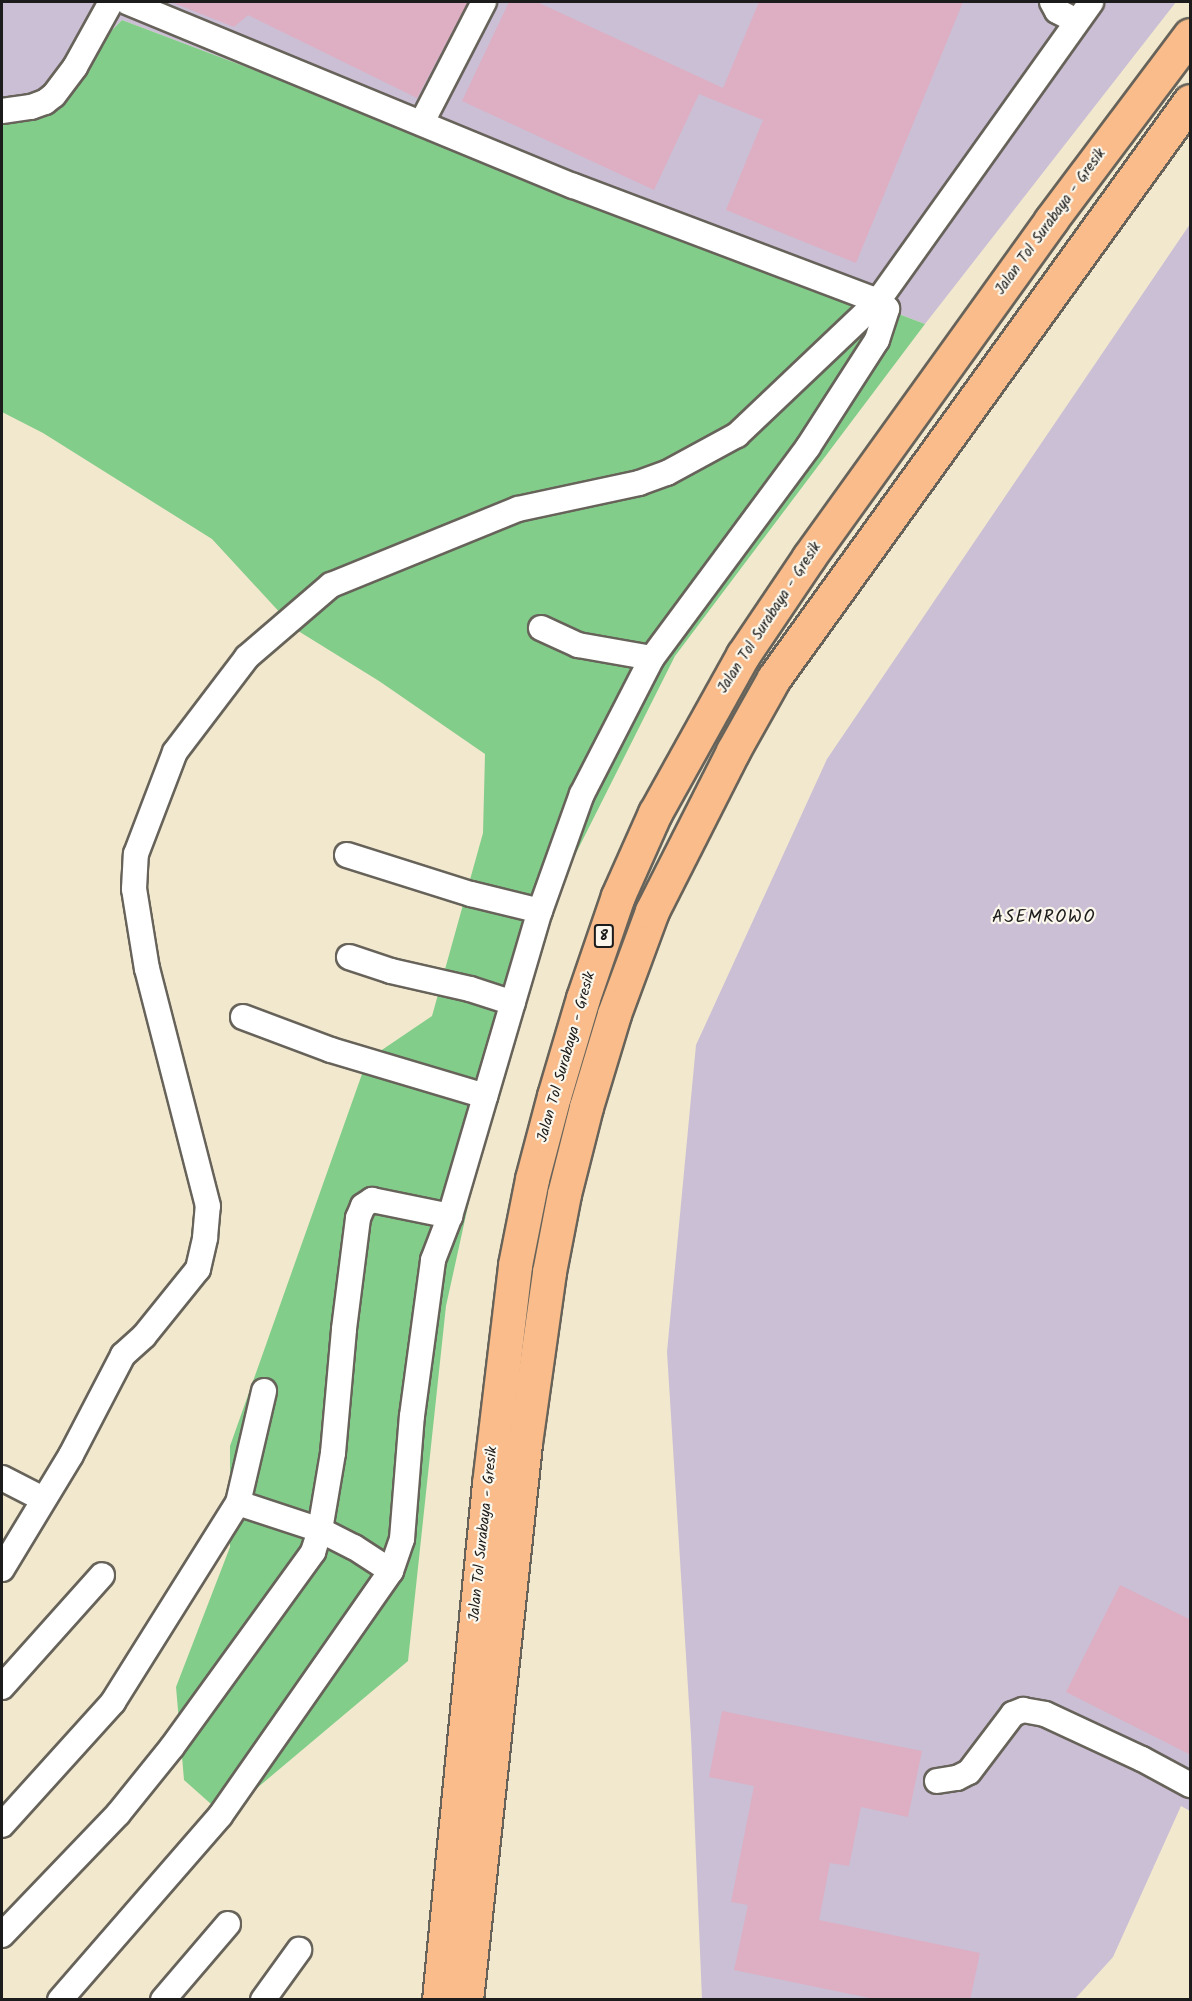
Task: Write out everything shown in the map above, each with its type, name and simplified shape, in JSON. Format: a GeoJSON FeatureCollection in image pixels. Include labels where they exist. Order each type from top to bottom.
{"type":"FeatureCollection","features":[{"type":"Feature","properties":{"kind":"highway","name":"Jalan Tol Surabaya - Gresik"},"geometry":{"type":"LineString","coordinates":[[439,2000],[489,1484],[515,1265],[532,1179],[554,1096],[583,998],[618,896],[656,813],[743,655],[809,557],[1051,220],[1191,35]]}},
{"type":"Feature","properties":{"kind":"highway","name":"Jalan Tol Surabaya - Gresik"},"geometry":{"type":"LineString","coordinates":[[466,2000],[524,1455],[549,1272],[564,1194],[586,1107],[614,1014],[652,911],[733,751],[774,678],[1191,101]]}},
{"type":"Feature","properties":{"kind":"street"},"geometry":{"type":"LineString","coordinates":[[2,111],[31,107],[45,102],[54,95],[75,67],[111,2]]}},
{"type":"Feature","properties":{"kind":"street"},"geometry":{"type":"LineString","coordinates":[[60,2000],[217,1820],[391,1571],[402,1539],[412,1416],[433,1260],[450,1216],[540,911],[582,794],[652,658],[807,447],[877,340],[887,309],[878,301],[584,190],[127,2]]}},
{"type":"Feature","properties":{"kind":"street"},"geometry":{"type":"LineString","coordinates":[[422,122],[484,2]]}},
{"type":"Feature","properties":{"kind":"street"},"geometry":{"type":"LineString","coordinates":[[1052,2],[1057,11],[1077,21]]}},
{"type":"Feature","properties":{"kind":"street"},"geometry":{"type":"LineString","coordinates":[[2,1569],[71,1455],[123,1355],[144,1336],[198,1269],[205,1238],[206,1196],[147,969],[134,889],[136,854],[175,752],[247,657],[331,585],[518,509],[639,483],[694,460],[737,435],[878,301],[1091,2]]}},
{"type":"Feature","properties":{"kind":"street"},"geometry":{"type":"LineString","coordinates":[[541,628],[578,645],[652,658]]}},
{"type":"Feature","properties":{"kind":"street"},"geometry":{"type":"LineString","coordinates":[[347,855],[471,894],[540,911]]}},
{"type":"Feature","properties":{"kind":"street"},"geometry":{"type":"LineString","coordinates":[[349,957],[391,971],[470,989],[513,1003]]}},
{"type":"Feature","properties":{"kind":"street"},"geometry":{"type":"LineString","coordinates":[[243,1017],[331,1050],[485,1096]]}},
{"type":"Feature","properties":{"kind":"street"},"geometry":{"type":"LineString","coordinates":[[2,1935],[118,1814],[172,1747],[313,1552],[320,1530],[333,1453],[358,1218],[363,1206],[372,1200],[450,1216]]}},
{"type":"Feature","properties":{"kind":"street"},"geometry":{"type":"LineString","coordinates":[[2,1825],[113,1702],[238,1503],[264,1391]]}},
{"type":"Feature","properties":{"kind":"street"},"geometry":{"type":"LineString","coordinates":[[2,1478],[43,1499]]}},
{"type":"Feature","properties":{"kind":"street"},"geometry":{"type":"LineString","coordinates":[[238,1503],[320,1530],[354,1547],[391,1571]]}},
{"type":"Feature","properties":{"kind":"street"},"geometry":{"type":"LineString","coordinates":[[2,1686],[102,1575]]}},
{"type":"Feature","properties":{"kind":"street"},"geometry":{"type":"LineString","coordinates":[[937,1781],[957,1778],[969,1772],[1013,1714],[1023,1710],[1045,1714],[1142,1759],[1191,1785]]}},
{"type":"Feature","properties":{"kind":"street"},"geometry":{"type":"LineString","coordinates":[[163,2000],[228,1924]]}},
{"type":"Feature","properties":{"kind":"street"},"geometry":{"type":"LineString","coordinates":[[263,2000],[299,1950]]}},
{"type":"Feature","properties":{"kind":"shaded area"},"geometry":{"type":"Polygon","coordinates":[[[2,2],[1176,2],[925,324],[122,20],[33,111],[2,114],[2,2]]]}},
{"type":"Feature","properties":{"kind":"shaded area"},"geometry":{"type":"Polygon","coordinates":[[[1190,224],[1190,1811],[1181,1806],[1113,1957],[1075,1999],[702,1999],[691,1736],[667,1352],[696,1045],[827,759],[1190,224]]]}},
{"type":"Feature","properties":{"kind":"green space"},"geometry":{"type":"Polygon","coordinates":[[[122,20],[925,324],[675,656],[558,889],[495,1083],[446,1306],[408,1661],[257,1788],[211,1804],[184,1780],[176,1687],[230,1547],[230,1446],[367,1060],[432,1016],[483,833],[485,754],[379,681],[295,629],[212,539],[43,433],[2,412],[2,114],[33,111],[122,20]]]}},
{"type":"Feature","properties":{"kind":"building"},"geometry":{"type":"Polygon","coordinates":[[[171,2],[468,2],[417,98],[248,15],[234,27],[171,2]]]}},
{"type":"Feature","properties":{"kind":"building"},"geometry":{"type":"Polygon","coordinates":[[[509,2],[537,2],[723,88],[759,2],[963,2],[856,263],[726,210],[763,120],[699,94],[654,190],[462,101],[509,2]]]}},
{"type":"Feature","properties":{"kind":"building"},"geometry":{"type":"Polygon","coordinates":[[[1120,1585],[1191,1620],[1191,1755],[1066,1692],[1120,1585]]]}},
{"type":"Feature","properties":{"kind":"building"},"geometry":{"type":"Polygon","coordinates":[[[722,1711],[922,1751],[908,1817],[861,1807],[849,1866],[830,1863],[819,1920],[980,1953],[970,2000],[879,2000],[734,1970],[748,1905],[731,1902],[754,1786],[709,1777],[722,1711]]]}},
{"type":"Feature","properties":{"kind":"district","name":"ASEMROWO"},"geometry":{"type":"Point","coordinates":[1044,918]}}]}
